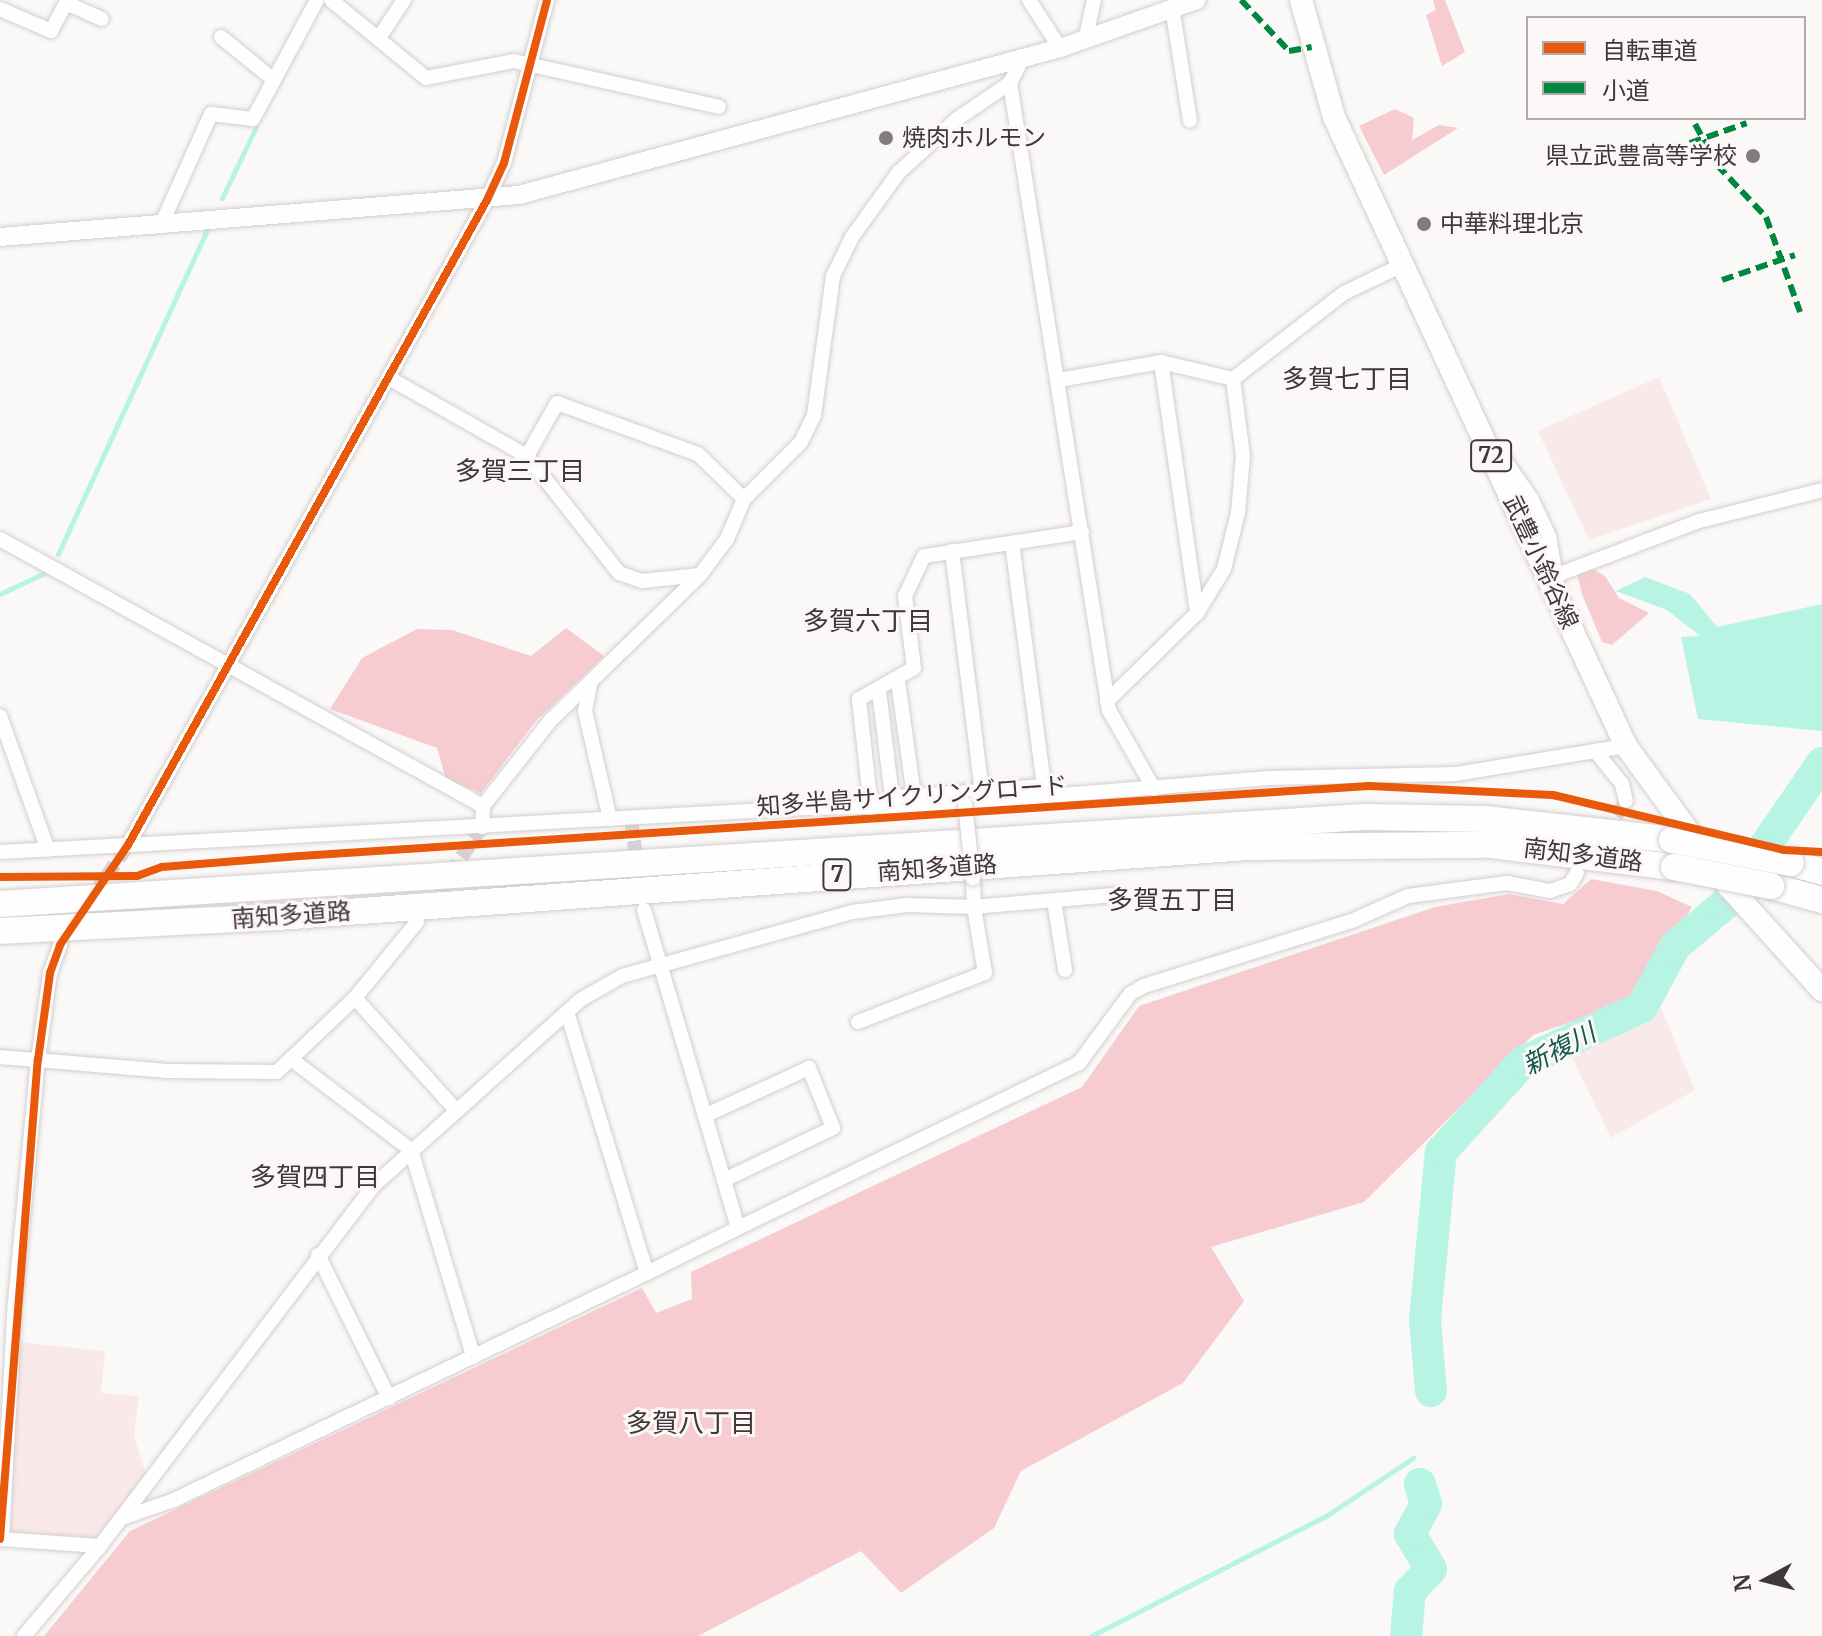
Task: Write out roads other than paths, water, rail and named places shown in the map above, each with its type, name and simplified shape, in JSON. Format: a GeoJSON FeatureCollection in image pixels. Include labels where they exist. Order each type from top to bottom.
{"type":"FeatureCollection","features":[{"type":"Feature","properties":{"kind":"highway","name":"南知多道路"},"geometry":{"type":"LineString","coordinates":[[0,904],[1365,817],[1486,819],[1672,840],[1822,872]]}},
{"type":"Feature","properties":{"kind":"highway","name":"南知多道路"},"geometry":{"type":"LineString","coordinates":[[0,931],[1262,846],[1491,845],[1674,867],[1771,886],[1822,900]]}},
{"type":"Feature","properties":{"kind":"main road","name":"武豊小鈴谷線"},"geometry":{"type":"LineString","coordinates":[[1301,0],[1334,117],[1400,266],[1552,576],[1561,604],[1626,746],[1729,887],[1822,990]]}},
{"type":"Feature","properties":{"kind":"street"},"geometry":{"type":"LineString","coordinates":[[162,223],[211,114],[253,119],[317,0]]}},
{"type":"Feature","properties":{"kind":"street"},"geometry":{"type":"LineString","coordinates":[[331,0],[426,78],[514,61],[719,107]]}},
{"type":"Feature","properties":{"kind":"street"},"geometry":{"type":"LineString","coordinates":[[378,39],[404,0]]}},
{"type":"Feature","properties":{"kind":"street"},"geometry":{"type":"LineString","coordinates":[[128,845],[487,200],[504,163],[547,0]]}},
{"type":"Feature","properties":{"kind":"street"},"geometry":{"type":"LineString","coordinates":[[1029,0],[1060,48]]}},
{"type":"Feature","properties":{"kind":"street"},"geometry":{"type":"LineString","coordinates":[[1085,41],[1094,0]]}},
{"type":"Feature","properties":{"kind":"street"},"geometry":{"type":"LineString","coordinates":[[0,237],[487,200],[608,174],[1022,59],[1085,41],[1197,0]]}},
{"type":"Feature","properties":{"kind":"street"},"geometry":{"type":"LineString","coordinates":[[0,9],[51,31],[66,3],[102,19]]}},
{"type":"Feature","properties":{"kind":"street"},"geometry":{"type":"LineString","coordinates":[[1172,7],[1190,121]]}},
{"type":"Feature","properties":{"kind":"street"},"geometry":{"type":"LineString","coordinates":[[221,37],[274,80]]}},
{"type":"Feature","properties":{"kind":"street"},"geometry":{"type":"LineString","coordinates":[[482,827],[483,806],[551,720],[700,575],[727,539],[744,499],[785,464],[814,415],[833,276],[868,212],[935,138],[1010,83],[1022,59]]}},
{"type":"Feature","properties":{"kind":"street"},"geometry":{"type":"LineString","coordinates":[[1010,83],[1107,701],[1154,789]]}},
{"type":"Feature","properties":{"kind":"street"},"geometry":{"type":"LineString","coordinates":[[1233,379],[1344,293],[1400,266]]}},
{"type":"Feature","properties":{"kind":"street"},"geometry":{"type":"LineString","coordinates":[[1059,380],[1161,362],[1233,379]]}},
{"type":"Feature","properties":{"kind":"street"},"geometry":{"type":"LineString","coordinates":[[1161,362],[1197,613]]}},
{"type":"Feature","properties":{"kind":"street"},"geometry":{"type":"LineString","coordinates":[[389,378],[527,456],[619,573],[642,581],[700,575]]}},
{"type":"Feature","properties":{"kind":"street"},"geometry":{"type":"LineString","coordinates":[[1107,701],[1197,613],[1224,569],[1238,513],[1243,456],[1233,379]]}},
{"type":"Feature","properties":{"kind":"street"},"geometry":{"type":"LineString","coordinates":[[527,456],[557,403],[698,454],[744,499]]}},
{"type":"Feature","properties":{"kind":"street"},"geometry":{"type":"LineString","coordinates":[[1552,576],[1699,521],[1822,490]]}},
{"type":"Feature","properties":{"kind":"street"},"geometry":{"type":"LineString","coordinates":[[871,808],[859,699],[898,681],[914,668],[905,596],[924,556],[1082,532]]}},
{"type":"Feature","properties":{"kind":"street"},"geometry":{"type":"LineString","coordinates":[[0,539],[483,806]]}},
{"type":"Feature","properties":{"kind":"street"},"geometry":{"type":"LineString","coordinates":[[879,691],[892,797],[1044,786],[1012,543]]}},
{"type":"Feature","properties":{"kind":"street"},"geometry":{"type":"LineString","coordinates":[[952,551],[982,791]]}},
{"type":"Feature","properties":{"kind":"street"},"geometry":{"type":"LineString","coordinates":[[898,681],[914,796]]}},
{"type":"Feature","properties":{"kind":"street"},"geometry":{"type":"LineString","coordinates":[[590,685],[585,711],[610,819]]}},
{"type":"Feature","properties":{"kind":"street"},"geometry":{"type":"LineString","coordinates":[[0,716],[48,850]]}},
{"type":"Feature","properties":{"kind":"street"},"geometry":{"type":"LineString","coordinates":[[0,852],[610,819],[965,804],[1269,778],[1456,774],[1626,746]]}},
{"type":"Feature","properties":{"kind":"street"},"geometry":{"type":"LineString","coordinates":[[1597,753],[1622,784],[1626,801]]}},
{"type":"Feature","properties":{"kind":"street"},"geometry":{"type":"LineString","coordinates":[[858,1022],[985,973],[974,907],[965,804]]}},
{"type":"Feature","properties":{"kind":"street"},"geometry":{"type":"LineString","coordinates":[[121,1518],[174,1500],[389,1398],[1079,1063],[1130,994],[1144,986],[1354,920],[1408,896],[1507,883],[1550,891],[1570,884],[1577,873]]}},
{"type":"Feature","properties":{"kind":"street"},"geometry":{"type":"LineString","coordinates":[[24,1636],[100,1546],[373,1186],[455,1109],[567,1012],[622,976],[853,912],[907,905],[974,907],[1115,895]]}},
{"type":"Feature","properties":{"kind":"street"},"geometry":{"type":"LineString","coordinates":[[1054,901],[1065,970]]}},
{"type":"Feature","properties":{"kind":"street"},"geometry":{"type":"LineString","coordinates":[[644,910],[657,965],[738,1228]]}},
{"type":"Feature","properties":{"kind":"street"},"geometry":{"type":"LineString","coordinates":[[0,1057],[258,1075],[277,1072],[355,998],[417,922]]}},
{"type":"Feature","properties":{"kind":"street"},"geometry":{"type":"LineString","coordinates":[[60,945],[50,973],[38,1060],[15,1302],[1,1539],[100,1546]]}},
{"type":"Feature","properties":{"kind":"street"},"geometry":{"type":"LineString","coordinates":[[355,998],[455,1109]]}},
{"type":"Feature","properties":{"kind":"street"},"geometry":{"type":"LineString","coordinates":[[567,1012],[647,1273]]}},
{"type":"Feature","properties":{"kind":"street"},"geometry":{"type":"LineString","coordinates":[[291,1059],[411,1150],[473,1355]]}},
{"type":"Feature","properties":{"kind":"street"},"geometry":{"type":"LineString","coordinates":[[704,1116],[809,1068],[833,1128],[724,1180]]}},
{"type":"Feature","properties":{"kind":"street"},"geometry":{"type":"LineString","coordinates":[[318,1255],[389,1398]]}},
{"type":"Feature","properties":{"kind":"waterway"},"geometry":{"type":"LineString","coordinates":[[222,198],[256,127]]}},
{"type":"Feature","properties":{"kind":"waterway"},"geometry":{"type":"LineString","coordinates":[[58,554],[207,230]]}},
{"type":"Feature","properties":{"kind":"waterway"},"geometry":{"type":"LineString","coordinates":[[0,594],[44,573]]}},
{"type":"Feature","properties":{"kind":"waterway","name":"新複川"},"geometry":{"type":"LineString","coordinates":[[1431,1391],[1425,1320],[1441,1152],[1523,1062],[1642,1007],[1675,946],[1725,904],[1822,763]]}},
{"type":"Feature","properties":{"kind":"waterway"},"geometry":{"type":"LineString","coordinates":[[1091,1636],[1326,1516],[1413,1458]]}},
{"type":"Feature","properties":{"kind":"waterway","name":"新複川"},"geometry":{"type":"LineString","coordinates":[[1406,1636],[1410,1591],[1431,1569],[1410,1534],[1426,1504],[1420,1484]]}},
{"type":"Feature","properties":{"kind":"tunnel"},"geometry":{"type":"LineString","coordinates":[[1604,833],[1626,801]]}},
{"type":"Feature","properties":{"kind":"tunnel"},"geometry":{"type":"LineString","coordinates":[[631,820],[638,870]]}},
{"type":"Feature","properties":{"kind":"tunnel"},"geometry":{"type":"LineString","coordinates":[[426,909],[482,827]]}},
{"type":"Feature","properties":{"kind":"tunnel"},"geometry":{"type":"LineString","coordinates":[[71,928],[128,845]]}},
{"type":"Feature","properties":{"kind":"place","name":"焼肉ホルモン"},"geometry":{"type":"Point","coordinates":[886,138]}},
{"type":"Feature","properties":{"kind":"place","name":"県立武豊高等学校"},"geometry":{"type":"Point","coordinates":[1753,156]}},
{"type":"Feature","properties":{"kind":"place","name":"中華料理北京"},"geometry":{"type":"Point","coordinates":[1424,224]}},
{"type":"Feature","properties":{"kind":"district","name":"多賀七丁目"},"geometry":{"type":"Point","coordinates":[1347,379]}},
{"type":"Feature","properties":{"kind":"district","name":"多賀三丁目"},"geometry":{"type":"Point","coordinates":[520,471]}},
{"type":"Feature","properties":{"kind":"district","name":"多賀六丁目"},"geometry":{"type":"Point","coordinates":[868,621]}},
{"type":"Feature","properties":{"kind":"district","name":"多賀五丁目"},"geometry":{"type":"Point","coordinates":[1172,900]}},
{"type":"Feature","properties":{"kind":"district","name":"多賀四丁目"},"geometry":{"type":"Point","coordinates":[315,1177]}},
{"type":"Feature","properties":{"kind":"district","name":"多賀八丁目"},"geometry":{"type":"Point","coordinates":[691,1423]}}]}
